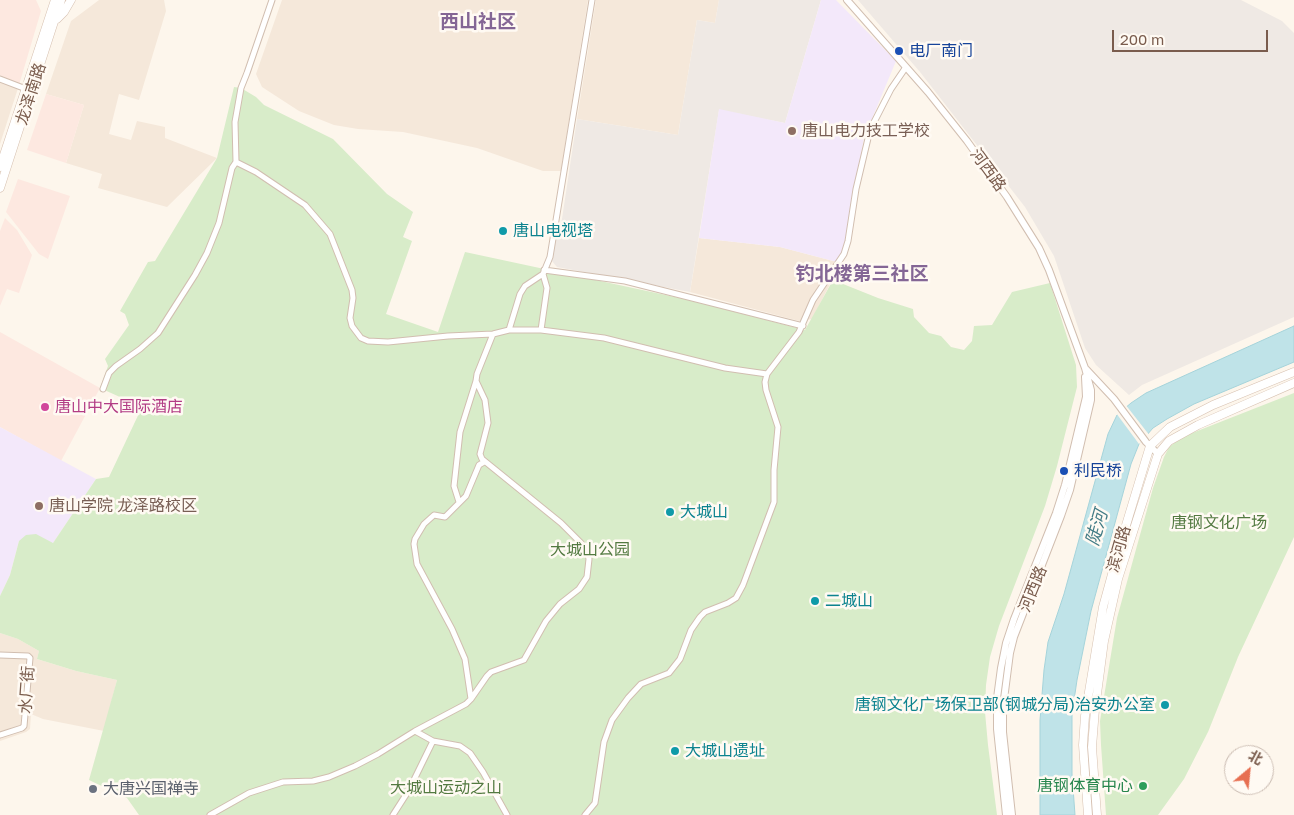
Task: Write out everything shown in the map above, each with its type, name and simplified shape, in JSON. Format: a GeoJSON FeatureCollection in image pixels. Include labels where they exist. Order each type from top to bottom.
{"type":"FeatureCollection","features":[{"type":"Feature","properties":{"kind":"main road"},"geometry":{"type":"LineString","coordinates":[[52,20],[54,0]]}},
{"type":"Feature","properties":{"kind":"main road","name":"龙泽南路"},"geometry":{"type":"LineString","coordinates":[[0,167],[26,89],[52,20],[62,0]]}},
{"type":"Feature","properties":{"kind":"main road"},"geometry":{"type":"LineString","coordinates":[[52,20],[64,12],[71,0]]}},
{"type":"Feature","properties":{"kind":"main road","name":"龙泽南路"},"geometry":{"type":"LineString","coordinates":[[0,188],[52,20]]}},
{"type":"Feature","properties":{"kind":"main road","name":"滨河路"},"geometry":{"type":"LineString","coordinates":[[1088,815],[1083,745],[1084,725],[1102,607],[1148,444],[1170,427],[1212,406],[1294,372]]}},
{"type":"Feature","properties":{"kind":"main road","name":"滨河路"},"geometry":{"type":"LineString","coordinates":[[1097,815],[1092,739],[1104,641],[1118,580],[1158,454],[1169,441],[1198,425],[1294,383]]}},
{"type":"Feature","properties":{"kind":"street"},"geometry":{"type":"LineString","coordinates":[[103,389],[109,373],[158,333],[196,275],[207,253],[219,223],[232,168],[236,162],[235,122],[240,88],[272,0]]}},
{"type":"Feature","properties":{"kind":"street"},"geometry":{"type":"LineString","coordinates":[[541,330],[547,288],[544,272],[550,256],[592,0]]}},
{"type":"Feature","properties":{"kind":"street","name":"河西路"},"geometry":{"type":"LineString","coordinates":[[848,0],[967,141],[1007,197],[1039,248],[1085,368],[1091,390],[1091,400],[1070,490],[1014,637],[1006,678],[1003,732],[1012,815]]}},
{"type":"Feature","properties":{"kind":"street"},"geometry":{"type":"LineString","coordinates":[[585,815],[595,803],[604,742],[612,720],[628,698],[642,684],[669,673],[680,658],[691,630],[700,617],[705,612],[736,598],[743,585],[774,502],[774,470],[778,426],[766,390],[767,374],[803,326],[813,300],[844,254],[856,189],[870,130],[891,89],[906,67]]}},
{"type":"Feature","properties":{"kind":"street"},"geometry":{"type":"LineString","coordinates":[[0,79],[26,89]]}},
{"type":"Feature","properties":{"kind":"street"},"geometry":{"type":"LineString","coordinates":[[236,162],[256,172],[305,205],[330,234],[352,290],[353,298],[350,318],[352,326],[362,338],[375,343],[493,334],[509,330],[541,330],[604,338],[725,368],[767,374]]}},
{"type":"Feature","properties":{"kind":"street"},"geometry":{"type":"LineString","coordinates":[[509,330],[520,294],[525,286],[544,272],[626,281],[803,326]]}},
{"type":"Feature","properties":{"kind":"street"},"geometry":{"type":"LineString","coordinates":[[459,502],[454,486],[460,432],[477,374],[493,334]]}},
{"type":"Feature","properties":{"kind":"street"},"geometry":{"type":"LineString","coordinates":[[1085,368],[1121,408],[1148,444],[1158,454]]}},
{"type":"Feature","properties":{"kind":"street","name":"河西路"},"geometry":{"type":"LineString","coordinates":[[1006,815],[997,729],[997,698],[1001,668],[1014,618],[1056,513],[1065,485],[1086,397],[1085,368]]}},
{"type":"Feature","properties":{"kind":"street"},"geometry":{"type":"LineString","coordinates":[[210,815],[249,793],[283,782],[313,781],[346,770],[466,704],[472,699],[486,676],[491,672],[524,660],[546,621],[560,604],[579,589],[584,582],[589,559],[587,551],[581,543],[562,522],[484,462],[480,454],[488,423],[485,400],[476,382]]}},
{"type":"Feature","properties":{"kind":"street"},"geometry":{"type":"LineString","coordinates":[[472,699],[465,659],[452,629],[417,564],[414,544],[424,524],[434,515],[445,517],[459,502],[470,488],[479,465],[484,462]]}},
{"type":"Feature","properties":{"kind":"street","name":"水厂街"},"geometry":{"type":"LineString","coordinates":[[0,655],[28,656],[30,658],[24,726],[0,735]]}},
{"type":"Feature","properties":{"kind":"street"},"geometry":{"type":"LineString","coordinates":[[415,731],[434,741],[452,743],[470,753],[508,815]]}},
{"type":"Feature","properties":{"kind":"street"},"geometry":{"type":"LineString","coordinates":[[393,815],[409,790],[434,741]]}},
{"type":"Feature","properties":{"kind":"shaded area"},"geometry":{"type":"Polygon","coordinates":[[[0,0],[36,0],[41,11],[19,85],[0,75],[0,0]]]}},
{"type":"Feature","properties":{"kind":"shaded area"},"geometry":{"type":"Polygon","coordinates":[[[99,0],[164,0],[166,11],[139,100],[119,94],[109,134],[131,140],[137,121],[165,127],[165,138],[217,158],[167,207],[98,188],[102,174],[66,163],[84,105],[46,94],[71,21],[99,0]]]}},
{"type":"Feature","properties":{"kind":"shaded area"},"geometry":{"type":"Polygon","coordinates":[[[282,0],[588,0],[561,171],[543,171],[477,148],[403,132],[358,129],[334,125],[299,111],[262,87],[256,74],[282,0]]]}},
{"type":"Feature","properties":{"kind":"shaded area"},"geometry":{"type":"Polygon","coordinates":[[[596,0],[719,0],[715,23],[697,20],[678,135],[577,119],[596,0]]]}},
{"type":"Feature","properties":{"kind":"shaded area"},"geometry":{"type":"Polygon","coordinates":[[[719,0],[821,0],[785,123],[719,110],[690,292],[557,267],[551,260],[555,240],[560,232],[577,119],[678,135],[697,20],[715,23],[719,0]]]}},
{"type":"Feature","properties":{"kind":"shaded area","name":"唐山电力技工学校"},"geometry":{"type":"Polygon","coordinates":[[[821,0],[836,0],[896,61],[864,138],[841,263],[780,247],[699,238],[719,109],[785,123],[821,0]]]}},
{"type":"Feature","properties":{"kind":"shaded area"},"geometry":{"type":"Polygon","coordinates":[[[858,0],[1241,0],[1282,21],[1294,33],[1294,317],[1142,385],[1129,395],[1096,365],[1085,348],[1054,256],[1025,207],[920,72],[858,0]]]}},
{"type":"Feature","properties":{"kind":"shaded area"},"geometry":{"type":"Polygon","coordinates":[[[0,75],[19,85],[0,144],[0,75]]]}},
{"type":"Feature","properties":{"kind":"shaded area"},"geometry":{"type":"Polygon","coordinates":[[[46,94],[84,105],[66,163],[27,150],[46,94]]]}},
{"type":"Feature","properties":{"kind":"shaded area"},"geometry":{"type":"Polygon","coordinates":[[[18,179],[70,196],[48,259],[39,254],[6,212],[18,179]]]}},
{"type":"Feature","properties":{"kind":"shaded area"},"geometry":{"type":"Polygon","coordinates":[[[5,218],[17,230],[32,255],[19,293],[7,289],[0,306],[0,231],[5,218]]]}},
{"type":"Feature","properties":{"kind":"shaded area"},"geometry":{"type":"Polygon","coordinates":[[[699,238],[780,247],[841,263],[812,319],[799,321],[690,292],[699,238]]]}},
{"type":"Feature","properties":{"kind":"shaded area","name":"唐山中大国际酒店"},"geometry":{"type":"Polygon","coordinates":[[[0,332],[100,388],[61,461],[0,427],[0,332]]]}},
{"type":"Feature","properties":{"kind":"shaded area","name":"唐山学院 龙泽路校区"},"geometry":{"type":"Polygon","coordinates":[[[0,427],[96,479],[53,543],[19,541],[10,575],[0,596],[0,427]]]}},
{"type":"Feature","properties":{"kind":"shaded area"},"geometry":{"type":"Polygon","coordinates":[[[0,633],[18,639],[39,651],[37,659],[76,671],[117,680],[104,731],[43,719],[31,714],[30,729],[0,741],[0,633]]]}},
{"type":"Feature","properties":{"kind":"green space","name":"大城山公园"},"geometry":{"type":"Polygon","coordinates":[[[234,87],[241,88],[256,97],[264,105],[333,139],[387,194],[413,212],[403,237],[412,241],[386,314],[438,332],[465,252],[689,300],[805,330],[833,280],[878,298],[913,309],[914,317],[929,333],[941,336],[951,347],[964,350],[972,341],[974,326],[992,325],[1012,292],[1050,283],[1076,365],[1077,387],[1045,506],[999,626],[990,657],[985,712],[997,815],[139,815],[127,798],[89,780],[117,680],[76,671],[37,659],[39,651],[18,639],[0,633],[0,596],[10,575],[19,541],[26,535],[36,534],[53,543],[96,479],[109,477],[142,407],[100,388],[108,366],[105,359],[129,325],[125,314],[120,311],[148,262],[155,261],[217,158],[234,87]]]}},
{"type":"Feature","properties":{"kind":"green space","name":"唐钢文化广场"},"geometry":{"type":"Polygon","coordinates":[[[1294,393],[1294,537],[1238,657],[1208,732],[1184,779],[1158,815],[1106,815],[1100,721],[1117,618],[1153,488],[1164,457],[1169,447],[1182,437],[1294,393]]]}},
{"type":"Feature","properties":{"kind":"water","name":"陡河"},"geometry":{"type":"Polygon","coordinates":[[[1294,326],[1294,362],[1194,404],[1153,428],[1139,444],[1131,464],[1091,611],[1077,680],[1072,714],[1072,774],[1075,815],[1040,815],[1040,720],[1048,642],[1064,594],[1108,434],[1117,415],[1146,393],[1294,326]]]}},
{"type":"Feature","properties":{"kind":"pier","name":"利民桥"},"geometry":{"type":"Polygon","coordinates":[[[1125,404],[1150,436],[1139,444],[1116,413],[1125,404]]]}},
{"type":"Feature","properties":{"kind":"place","name":"电厂南门"},"geometry":{"type":"Point","coordinates":[899,51]}},
{"type":"Feature","properties":{"kind":"place","name":"唐山电力技工学校"},"geometry":{"type":"Point","coordinates":[792,131]}},
{"type":"Feature","properties":{"kind":"place","name":"唐山电视塔"},"geometry":{"type":"Point","coordinates":[503,231]}},
{"type":"Feature","properties":{"kind":"place","name":"唐山中大国际酒店"},"geometry":{"type":"Point","coordinates":[45,407]}},
{"type":"Feature","properties":{"kind":"place","name":"利民桥"},"geometry":{"type":"Point","coordinates":[1064,471]}},
{"type":"Feature","properties":{"kind":"place","name":"唐山学院 龙泽路校区"},"geometry":{"type":"Point","coordinates":[39,506]}},
{"type":"Feature","properties":{"kind":"place","name":"大城山"},"geometry":{"type":"Point","coordinates":[670,512]}},
{"type":"Feature","properties":{"kind":"place","name":"二城山"},"geometry":{"type":"Point","coordinates":[815,601]}},
{"type":"Feature","properties":{"kind":"place","name":"唐钢文化广场保卫部(钢城分局)治安办公室"},"geometry":{"type":"Point","coordinates":[1165,705]}},
{"type":"Feature","properties":{"kind":"place","name":"大城山遗址"},"geometry":{"type":"Point","coordinates":[675,751]}},
{"type":"Feature","properties":{"kind":"place","name":"唐钢体育中心"},"geometry":{"type":"Point","coordinates":[1143,786]}},
{"type":"Feature","properties":{"kind":"place","name":"大唐兴国禅寺"},"geometry":{"type":"Point","coordinates":[93,789]}},
{"type":"Feature","properties":{"kind":"district","name":"西山社区"},"geometry":{"type":"Point","coordinates":[478,22]}},
{"type":"Feature","properties":{"kind":"district","name":"钓北楼第三社区"},"geometry":{"type":"Point","coordinates":[862,274]}},
{"type":"Feature","properties":{"kind":"park label","name":"大城山运动之山"},"geometry":{"type":"Point","coordinates":[446,788]}}]}
